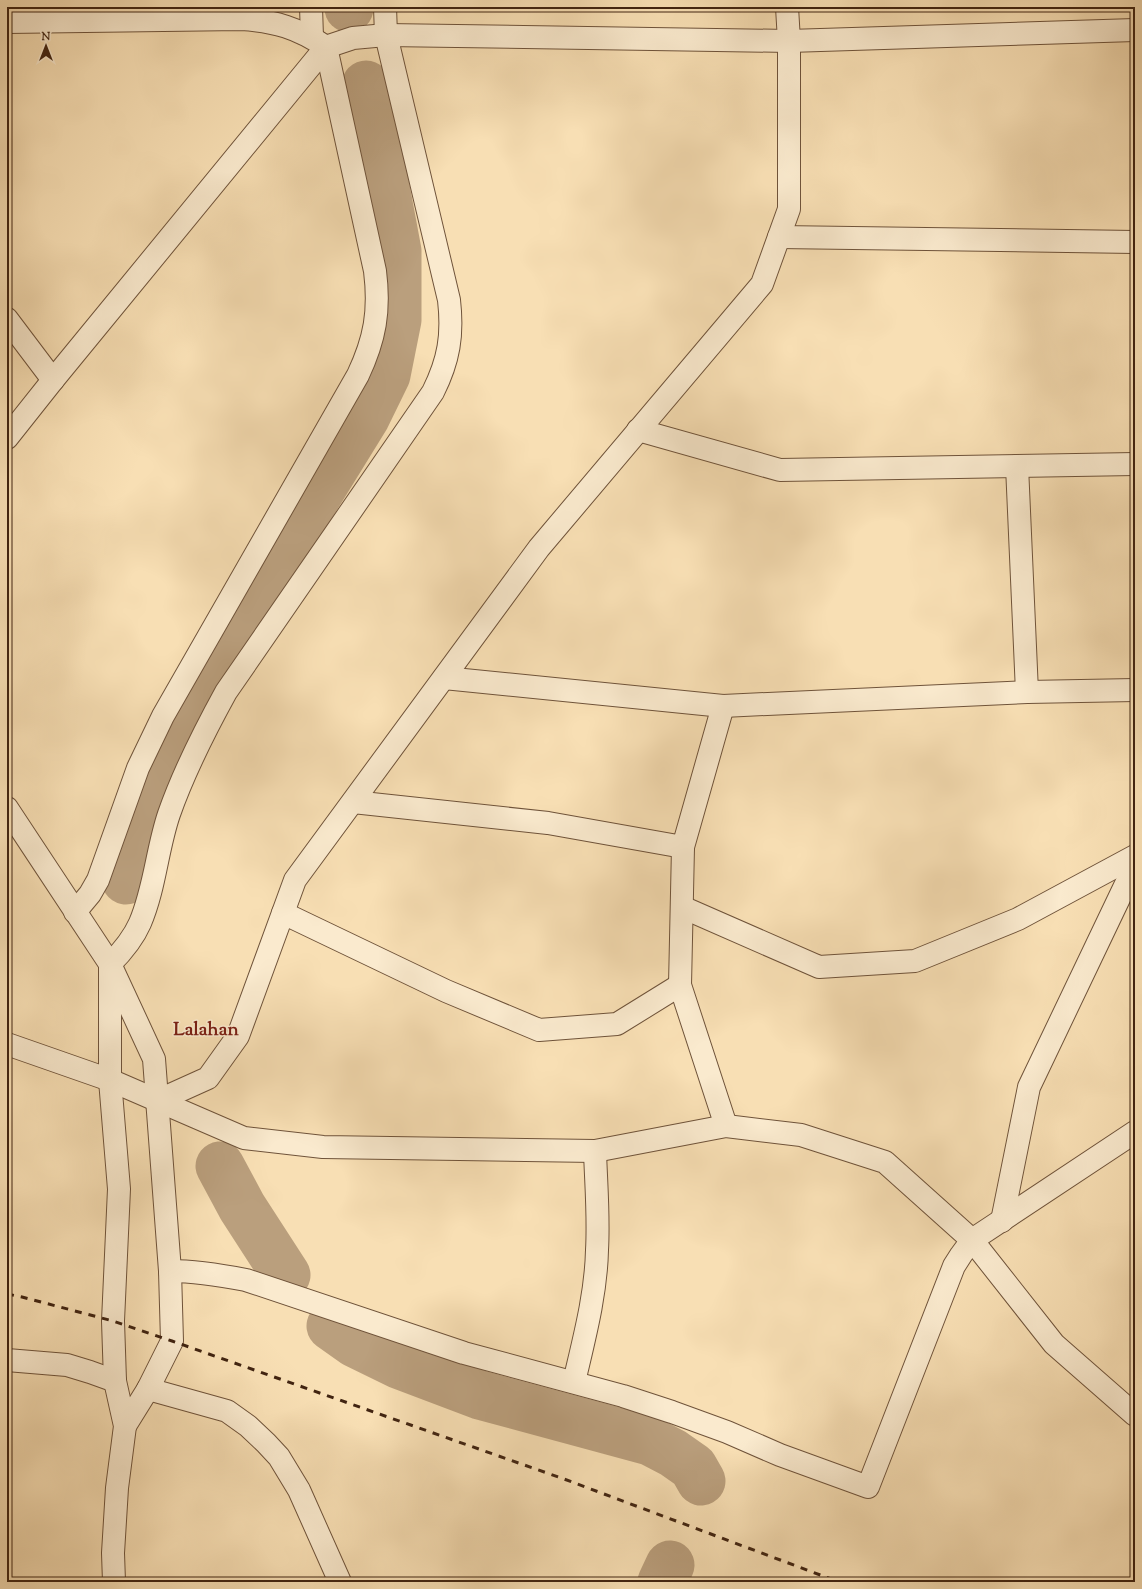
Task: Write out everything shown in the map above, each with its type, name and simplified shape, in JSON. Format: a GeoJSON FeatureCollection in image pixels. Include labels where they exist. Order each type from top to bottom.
{"type":"FeatureCollection","features":[{"type":"Feature","properties":{"kind":"street"},"geometry":{"type":"LineString","coordinates":[[75,912],[90,894],[104,866],[120,816],[138,768],[163,716],[358,375],[368,354],[374,332],[378,310],[378,290],[375,271],[311,7]]}},
{"type":"Feature","properties":{"kind":"street"},"geometry":{"type":"LineString","coordinates":[[114,1582],[117,1488],[125,1426],[115,1382],[113,1322],[119,1189],[110,1080],[110,964],[129,941],[140,924],[147,906],[169,815],[184,774],[226,692],[433,392],[441,376],[447,358],[451,333],[449,300],[386,35],[385,7]]}},
{"type":"Feature","properties":{"kind":"street"},"geometry":{"type":"LineString","coordinates":[[157,1100],[208,1078],[238,1036],[295,880],[539,548],[762,284],[789,209],[789,41],[787,7]]}},
{"type":"Feature","properties":{"kind":"street"},"geometry":{"type":"LineString","coordinates":[[7,22],[261,20],[280,24],[319,42],[386,35],[789,41],[1135,30]]}},
{"type":"Feature","properties":{"kind":"street"},"geometry":{"type":"LineString","coordinates":[[7,438],[319,42]]}},
{"type":"Feature","properties":{"kind":"street"},"geometry":{"type":"LineString","coordinates":[[778,238],[1135,242]]}},
{"type":"Feature","properties":{"kind":"street"},"geometry":{"type":"LineString","coordinates":[[7,319],[53,380]]}},
{"type":"Feature","properties":{"kind":"street"},"geometry":{"type":"LineString","coordinates":[[638,430],[780,470],[1135,464]]}},
{"type":"Feature","properties":{"kind":"street"},"geometry":{"type":"LineString","coordinates":[[1017,466],[1027,692]]}},
{"type":"Feature","properties":{"kind":"street"},"geometry":{"type":"LineString","coordinates":[[444,678],[723,706],[1027,692],[1135,690]]}},
{"type":"Feature","properties":{"kind":"street"},"geometry":{"type":"LineString","coordinates":[[723,706],[684,847],[680,985],[726,1126]]}},
{"type":"Feature","properties":{"kind":"street"},"geometry":{"type":"LineString","coordinates":[[353,802],[548,823],[684,847]]}},
{"type":"Feature","properties":{"kind":"street"},"geometry":{"type":"LineString","coordinates":[[7,808],[110,964],[154,1059],[170,1271],[172,1341],[148,1389],[125,1426]]}},
{"type":"Feature","properties":{"kind":"street"},"geometry":{"type":"LineString","coordinates":[[682,907],[819,967],[915,961],[1018,919],[1135,856]]}},
{"type":"Feature","properties":{"kind":"street"},"geometry":{"type":"LineString","coordinates":[[1002,1221],[1029,1087],[1135,865]]}},
{"type":"Feature","properties":{"kind":"street"},"geometry":{"type":"LineString","coordinates":[[284,913],[446,991],[539,1030],[617,1024],[680,985]]}},
{"type":"Feature","properties":{"kind":"street"},"geometry":{"type":"LineString","coordinates":[[7,1044],[110,1080],[244,1138],[323,1147],[595,1152],[726,1126],[801,1135],[885,1162],[972,1240],[1054,1344],[1135,1416]]}},
{"type":"Feature","properties":{"kind":"street"},"geometry":{"type":"LineString","coordinates":[[170,1271],[195,1271],[246,1280],[464,1353],[624,1396],[727,1432],[780,1455],[868,1487],[954,1266],[972,1240],[1135,1132]]}},
{"type":"Feature","properties":{"kind":"street"},"geometry":{"type":"LineString","coordinates":[[574,1382],[586,1332],[593,1291],[597,1250],[595,1152]]}},
{"type":"Feature","properties":{"kind":"street"},"geometry":{"type":"LineString","coordinates":[[7,1360],[67,1365],[115,1382]]}},
{"type":"Feature","properties":{"kind":"street"},"geometry":{"type":"LineString","coordinates":[[148,1389],[227,1411],[248,1426],[266,1443],[279,1457],[299,1490],[340,1582]]}},
{"type":"Feature","properties":{"kind":"building"},"geometry":{"type":"Polygon","coordinates":[[[7,1178],[10,1188],[7,1189],[7,1178]]]}},
{"type":"Feature","properties":{"kind":"waterway"},"geometry":{"type":"LineString","coordinates":[[126,880],[136,831],[154,779],[188,713],[294,533],[365,418],[386,375],[397,320],[397,251],[366,85]]}},
{"type":"Feature","properties":{"kind":"waterway"},"geometry":{"type":"LineString","coordinates":[[220,1166],[242,1207],[286,1275]]}},
{"type":"Feature","properties":{"kind":"waterway"},"geometry":{"type":"LineString","coordinates":[[331,1326],[355,1343],[398,1364],[480,1395],[650,1441],[673,1453],[693,1467],[701,1481]]}},
{"type":"Feature","properties":{"kind":"waterway"},"geometry":{"type":"LineString","coordinates":[[662,1582],[670,1565]]}},
{"type":"Feature","properties":{"kind":"railway"},"geometry":{"type":"LineString","coordinates":[[7,1294],[113,1321],[172,1341],[564,1479],[839,1582]]}},
{"type":"Feature","properties":{"kind":"district","name":"Lalahan"},"geometry":{"type":"Point","coordinates":[206,1028]}}]}
